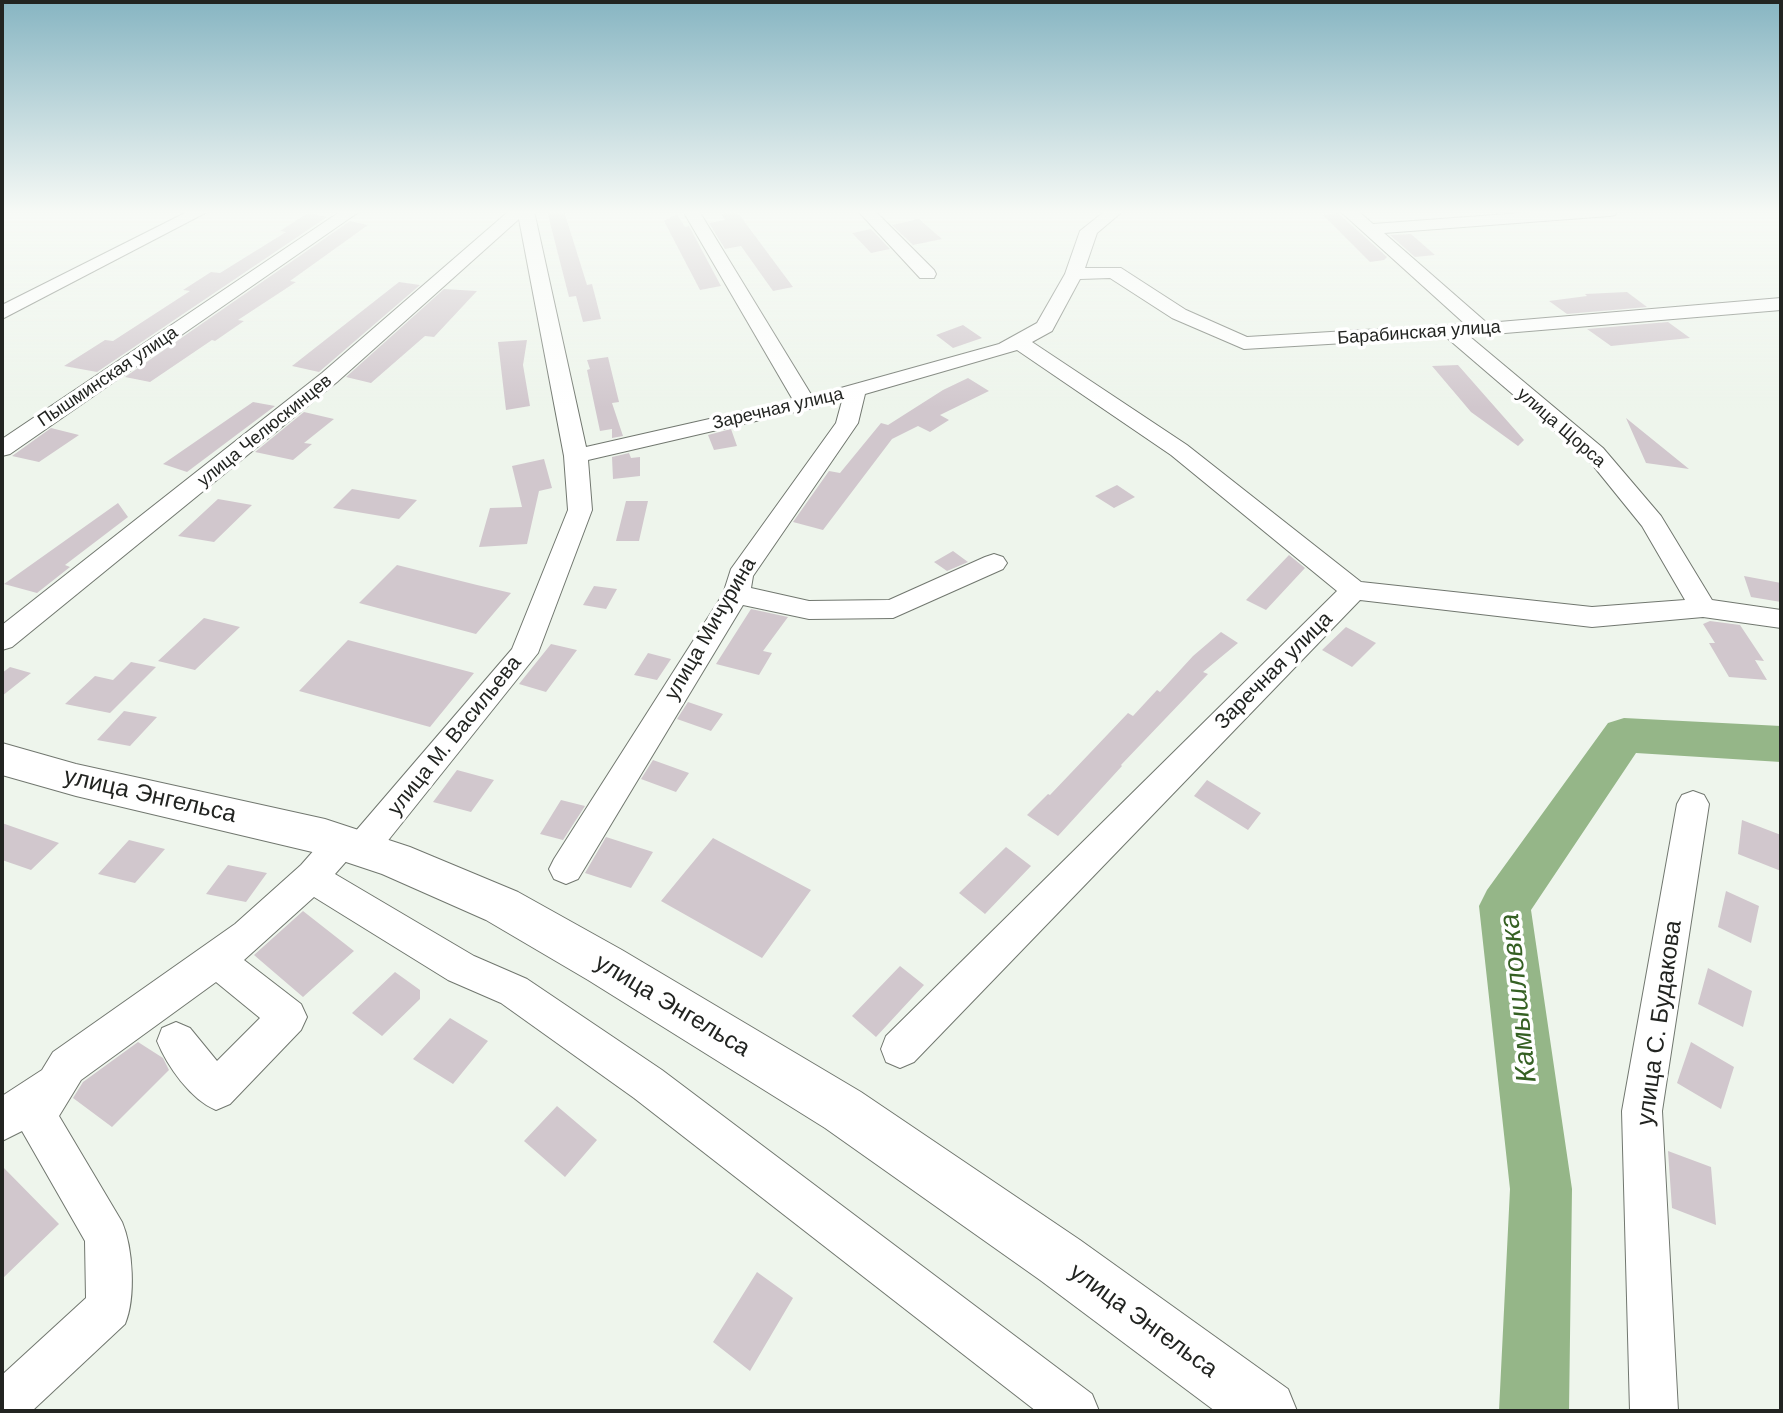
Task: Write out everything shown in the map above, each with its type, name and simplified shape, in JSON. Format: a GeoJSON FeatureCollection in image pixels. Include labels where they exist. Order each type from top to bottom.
{"type":"FeatureCollection","features":[{"type":"Feature","properties":{"kind":"main road","name":"улица Энгельса"},"geometry":{"type":"LineString","coordinates":[[2,759],[502,906],[605,965],[843,1110],[1060,1260],[1266,1411]]}},
{"type":"Feature","properties":{"kind":"street"},"geometry":{"type":"LineString","coordinates":[[2,313],[72,277]]}},
{"type":"Feature","properties":{"kind":"street","name":"Пышминская улица"},"geometry":{"type":"LineString","coordinates":[[2,449],[255,277]]}},
{"type":"Feature","properties":{"kind":"street","name":"улица Челюскинцев"},"geometry":{"type":"LineString","coordinates":[[2,640],[349,363],[448,277]]}},
{"type":"Feature","properties":{"kind":"street","name":"улица М. Васильева"},"geometry":{"type":"LineString","coordinates":[[53,1084],[66,1066],[217,960],[339,856],[524,653],[580,510],[576,456],[539,277]]}},
{"type":"Feature","properties":{"kind":"street"},"geometry":{"type":"LineString","coordinates":[[730,277],[806,404]]}},
{"type":"Feature","properties":{"kind":"street","name":"Заречная улица"},"geometry":{"type":"LineString","coordinates":[[576,456],[806,404],[1006,348],[1045,327],[1072,277]]}},
{"type":"Feature","properties":{"kind":"street","name":"Барабинская улица"},"geometry":{"type":"LineString","coordinates":[[1122,277],[1179,314],[1244,344],[1482,330],[1781,304]]}},
{"type":"Feature","properties":{"kind":"street"},"geometry":{"type":"LineString","coordinates":[[1423,277],[1482,330]]}},
{"type":"Feature","properties":{"kind":"street","name":"улица Щорса"},"geometry":{"type":"LineString","coordinates":[[1451,331],[1595,453],[1651,522],[1703,608]]}},
{"type":"Feature","properties":{"kind":"street"},"geometry":{"type":"LineString","coordinates":[[1018,342],[1179,450],[1354,590],[1592,617],[1703,608],[1781,619]]}},
{"type":"Feature","properties":{"kind":"street","name":"улица Мичурина"},"geometry":{"type":"LineString","coordinates":[[566,869],[736,594],[740,575],[847,423],[855,391]]}},
{"type":"Feature","properties":{"kind":"street"},"geometry":{"type":"LineString","coordinates":[[736,594],[809,610],[893,609],[993,563]]}},
{"type":"Feature","properties":{"kind":"street","name":"Заречная улица"},"geometry":{"type":"LineString","coordinates":[[900,1049],[1354,590]]}},
{"type":"Feature","properties":{"kind":"street","name":"улица С. Будакова"},"geometry":{"type":"LineString","coordinates":[[1654,1411],[1642,1111],[1693,804]]}},
{"type":"Feature","properties":{"kind":"street"},"geometry":{"type":"LineString","coordinates":[[339,856],[461,968],[514,991],[637,1076],[1074,1411]]}},
{"type":"Feature","properties":{"kind":"street"},"geometry":{"type":"LineString","coordinates":[[176,1041],[216,1090],[288,1017],[217,960]]}},
{"type":"Feature","properties":{"kind":"street"},"geometry":{"type":"LineString","coordinates":[[2,1121],[53,1084]]}},
{"type":"Feature","properties":{"kind":"street"},"geometry":{"type":"LineString","coordinates":[[6,1403],[109,1308],[107,1237],[36,1116],[53,1084]]}},
{"type":"Feature","properties":{"kind":"building"},"geometry":{"type":"Polygon","coordinates":[[[203,277],[238,277],[97,372],[64,366],[105,340],[113,341],[190,291],[183,290],[203,277]]]}},
{"type":"Feature","properties":{"kind":"building"},"geometry":{"type":"Polygon","coordinates":[[[269,277],[296,277],[290,281],[296,282],[238,320],[244,321],[150,382],[125,377],[269,277]]]}},
{"type":"Feature","properties":{"kind":"building"},"geometry":{"type":"Polygon","coordinates":[[[564,277],[584,277],[587,285],[592,284],[601,319],[583,322],[576,296],[569,297],[564,277]]]}},
{"type":"Feature","properties":{"kind":"building"},"geometry":{"type":"Polygon","coordinates":[[[693,277],[716,277],[721,286],[700,290],[693,277]]]}},
{"type":"Feature","properties":{"kind":"building"},"geometry":{"type":"Polygon","coordinates":[[[763,277],[786,277],[793,287],[773,291],[763,277]]]}},
{"type":"Feature","properties":{"kind":"building"},"geometry":{"type":"Polygon","coordinates":[[[399,282],[420,285],[319,372],[292,366],[399,282]]]}},
{"type":"Feature","properties":{"kind":"building"},"geometry":{"type":"Polygon","coordinates":[[[444,289],[477,291],[434,337],[425,336],[371,383],[346,377],[444,289]]]}},
{"type":"Feature","properties":{"kind":"building"},"geometry":{"type":"Polygon","coordinates":[[[1627,292],[1647,307],[1567,314],[1549,301],[1587,296],[1585,294],[1627,292]]]}},
{"type":"Feature","properties":{"kind":"building"},"geometry":{"type":"Polygon","coordinates":[[[1668,322],[1690,338],[1611,346],[1587,329],[1668,322]]]}},
{"type":"Feature","properties":{"kind":"building"},"geometry":{"type":"Polygon","coordinates":[[[963,325],[982,338],[953,348],[936,335],[963,325]]]}},
{"type":"Feature","properties":{"kind":"building"},"geometry":{"type":"Polygon","coordinates":[[[527,340],[523,365],[530,406],[506,410],[498,342],[527,340]]]}},
{"type":"Feature","properties":{"kind":"building"},"geometry":{"type":"Polygon","coordinates":[[[608,357],[619,402],[612,403],[623,436],[612,438],[612,429],[600,431],[587,370],[590,369],[587,360],[608,357]]]}},
{"type":"Feature","properties":{"kind":"building"},"geometry":{"type":"Polygon","coordinates":[[[1458,365],[1524,440],[1518,446],[1471,412],[1432,366],[1458,365]]]}},
{"type":"Feature","properties":{"kind":"building"},"geometry":{"type":"Polygon","coordinates":[[[968,378],[989,391],[940,415],[949,420],[930,432],[918,426],[892,439],[823,530],[793,522],[829,471],[840,473],[881,423],[888,425],[943,390],[968,378]]]}},
{"type":"Feature","properties":{"kind":"building"},"geometry":{"type":"Polygon","coordinates":[[[253,402],[275,406],[187,472],[163,464],[253,402]]]}},
{"type":"Feature","properties":{"kind":"building"},"geometry":{"type":"Polygon","coordinates":[[[304,412],[334,419],[304,443],[312,444],[293,460],[255,452],[304,412]]]}},
{"type":"Feature","properties":{"kind":"building"},"geometry":{"type":"Polygon","coordinates":[[[1626,418],[1689,469],[1646,463],[1626,418]]]}},
{"type":"Feature","properties":{"kind":"building"},"geometry":{"type":"Polygon","coordinates":[[[51,428],[79,435],[39,462],[12,456],[51,428]]]}},
{"type":"Feature","properties":{"kind":"building"},"geometry":{"type":"Polygon","coordinates":[[[731,429],[737,446],[714,450],[708,435],[731,429]]]}},
{"type":"Feature","properties":{"kind":"building"},"geometry":{"type":"Polygon","coordinates":[[[629,453],[631,458],[640,457],[640,476],[613,479],[612,457],[629,453]]]}},
{"type":"Feature","properties":{"kind":"building"},"geometry":{"type":"Polygon","coordinates":[[[544,459],[552,488],[539,491],[527,544],[479,547],[490,508],[522,507],[512,466],[544,459]]]}},
{"type":"Feature","properties":{"kind":"building"},"geometry":{"type":"Polygon","coordinates":[[[1117,485],[1135,497],[1114,508],[1095,496],[1117,485]]]}},
{"type":"Feature","properties":{"kind":"building"},"geometry":{"type":"Polygon","coordinates":[[[352,489],[417,500],[399,519],[333,508],[352,489]]]}},
{"type":"Feature","properties":{"kind":"building"},"geometry":{"type":"Polygon","coordinates":[[[218,499],[252,505],[214,542],[178,536],[218,499]]]}},
{"type":"Feature","properties":{"kind":"building"},"geometry":{"type":"Polygon","coordinates":[[[626,501],[648,501],[639,541],[616,541],[626,501]]]}},
{"type":"Feature","properties":{"kind":"building"},"geometry":{"type":"Polygon","coordinates":[[[118,503],[128,517],[65,565],[70,567],[37,593],[4,584],[118,503]]]}},
{"type":"Feature","properties":{"kind":"building"},"geometry":{"type":"Polygon","coordinates":[[[953,551],[968,562],[947,571],[934,562],[953,551]]]}},
{"type":"Feature","properties":{"kind":"building"},"geometry":{"type":"Polygon","coordinates":[[[1289,555],[1305,568],[1266,610],[1246,600],[1289,555]]]}},
{"type":"Feature","properties":{"kind":"building"},"geometry":{"type":"Polygon","coordinates":[[[397,565],[511,593],[476,634],[359,603],[397,565]]]}},
{"type":"Feature","properties":{"kind":"building"},"geometry":{"type":"Polygon","coordinates":[[[1744,576],[1781,583],[1781,602],[1751,597],[1744,576]]]}},
{"type":"Feature","properties":{"kind":"building"},"geometry":{"type":"Polygon","coordinates":[[[594,586],[617,589],[606,609],[583,605],[594,586]]]}},
{"type":"Feature","properties":{"kind":"building"},"geometry":{"type":"Polygon","coordinates":[[[751,609],[788,617],[763,651],[772,653],[759,675],[716,664],[751,609]]]}},
{"type":"Feature","properties":{"kind":"building"},"geometry":{"type":"Polygon","coordinates":[[[204,618],[240,627],[195,670],[158,661],[204,618]]]}},
{"type":"Feature","properties":{"kind":"building"},"geometry":{"type":"Polygon","coordinates":[[[1710,621],[1740,625],[1764,661],[1755,660],[1767,680],[1729,677],[1709,643],[1715,643],[1703,624],[1710,621]]]}},
{"type":"Feature","properties":{"kind":"building"},"geometry":{"type":"Polygon","coordinates":[[[1346,627],[1376,643],[1352,667],[1322,650],[1346,627]]]}},
{"type":"Feature","properties":{"kind":"building"},"geometry":{"type":"Polygon","coordinates":[[[1221,632],[1238,643],[1203,672],[1208,674],[1058,836],[1027,815],[1050,795],[1128,713],[1133,716],[1157,690],[1160,692],[1193,656],[1221,632]]]}},
{"type":"Feature","properties":{"kind":"building"},"geometry":{"type":"Polygon","coordinates":[[[348,640],[474,673],[430,727],[299,691],[348,640]]]}},
{"type":"Feature","properties":{"kind":"building"},"geometry":{"type":"Polygon","coordinates":[[[551,644],[577,650],[546,692],[519,684],[551,644]]]}},
{"type":"Feature","properties":{"kind":"building"},"geometry":{"type":"Polygon","coordinates":[[[648,653],[671,659],[657,680],[634,675],[648,653]]]}},
{"type":"Feature","properties":{"kind":"building"},"geometry":{"type":"Polygon","coordinates":[[[131,662],[156,667],[110,713],[65,704],[95,676],[113,680],[131,662]]]}},
{"type":"Feature","properties":{"kind":"building"},"geometry":{"type":"Polygon","coordinates":[[[10,667],[31,673],[2,696],[2,673],[10,667]]]}},
{"type":"Feature","properties":{"kind":"building"},"geometry":{"type":"Polygon","coordinates":[[[688,702],[723,714],[711,731],[677,719],[688,702]]]}},
{"type":"Feature","properties":{"kind":"building"},"geometry":{"type":"Polygon","coordinates":[[[124,711],[157,717],[130,746],[97,740],[124,711]]]}},
{"type":"Feature","properties":{"kind":"building"},"geometry":{"type":"Polygon","coordinates":[[[653,760],[689,773],[676,792],[641,779],[653,760]]]}},
{"type":"Feature","properties":{"kind":"building"},"geometry":{"type":"Polygon","coordinates":[[[457,770],[494,780],[471,812],[433,802],[457,770]]]}},
{"type":"Feature","properties":{"kind":"building"},"geometry":{"type":"Polygon","coordinates":[[[1207,780],[1261,813],[1248,830],[1194,796],[1207,780]]]}},
{"type":"Feature","properties":{"kind":"building"},"geometry":{"type":"Polygon","coordinates":[[[561,800],[585,806],[563,840],[540,834],[561,800]]]}},
{"type":"Feature","properties":{"kind":"building"},"geometry":{"type":"Polygon","coordinates":[[[1742,820],[1781,835],[1781,871],[1738,854],[1742,820]]]}},
{"type":"Feature","properties":{"kind":"building"},"geometry":{"type":"Polygon","coordinates":[[[2,823],[59,843],[31,870],[2,860],[2,823]]]}},
{"type":"Feature","properties":{"kind":"building"},"geometry":{"type":"Polygon","coordinates":[[[606,837],[653,852],[631,888],[585,873],[606,837]]]}},
{"type":"Feature","properties":{"kind":"building"},"geometry":{"type":"Polygon","coordinates":[[[713,838],[811,890],[762,958],[661,901],[713,838]]]}},
{"type":"Feature","properties":{"kind":"building"},"geometry":{"type":"Polygon","coordinates":[[[129,840],[165,849],[135,883],[98,874],[129,840]]]}},
{"type":"Feature","properties":{"kind":"building"},"geometry":{"type":"Polygon","coordinates":[[[1006,847],[1031,866],[985,914],[959,893],[1006,847]]]}},
{"type":"Feature","properties":{"kind":"building"},"geometry":{"type":"Polygon","coordinates":[[[228,865],[267,873],[246,902],[206,894],[228,865]]]}},
{"type":"Feature","properties":{"kind":"building"},"geometry":{"type":"Polygon","coordinates":[[[1726,891],[1759,906],[1751,943],[1718,927],[1726,891]]]}},
{"type":"Feature","properties":{"kind":"building"},"geometry":{"type":"Polygon","coordinates":[[[303,911],[354,951],[303,997],[254,955],[303,911]]]}},
{"type":"Feature","properties":{"kind":"building"},"geometry":{"type":"Polygon","coordinates":[[[900,966],[924,985],[876,1037],[852,1016],[900,966]]]}},
{"type":"Feature","properties":{"kind":"building"},"geometry":{"type":"Polygon","coordinates":[[[1708,968],[1752,991],[1743,1027],[1698,1004],[1708,968]]]}},
{"type":"Feature","properties":{"kind":"building"},"geometry":{"type":"Polygon","coordinates":[[[395,972],[420,990],[420,999],[382,1036],[352,1013],[395,972]]]}},
{"type":"Feature","properties":{"kind":"building"},"geometry":{"type":"Polygon","coordinates":[[[450,1018],[488,1041],[453,1084],[413,1059],[450,1018]]]}},
{"type":"Feature","properties":{"kind":"building"},"geometry":{"type":"Polygon","coordinates":[[[138,1042],[163,1058],[169,1070],[112,1127],[73,1098],[83,1082],[138,1042]]]}},
{"type":"Feature","properties":{"kind":"building"},"geometry":{"type":"Polygon","coordinates":[[[1691,1042],[1734,1067],[1721,1109],[1677,1083],[1691,1042]]]}},
{"type":"Feature","properties":{"kind":"building"},"geometry":{"type":"Polygon","coordinates":[[[557,1106],[597,1140],[565,1177],[524,1141],[557,1106]]]}},
{"type":"Feature","properties":{"kind":"building"},"geometry":{"type":"Polygon","coordinates":[[[1668,1151],[1711,1167],[1716,1225],[1672,1208],[1668,1151]]]}},
{"type":"Feature","properties":{"kind":"building"},"geometry":{"type":"Polygon","coordinates":[[[2,1166],[59,1224],[2,1279],[2,1166]]]}},
{"type":"Feature","properties":{"kind":"building"},"geometry":{"type":"Polygon","coordinates":[[[757,1272],[793,1298],[750,1371],[713,1342],[757,1272]]]}},
{"type":"Feature","properties":{"kind":"waterway","name":"Камышловка"},"geometry":{"type":"LineString","coordinates":[[1534,1411],[1541,1189],[1505,906],[1624,735],[1781,744]]}}]}
